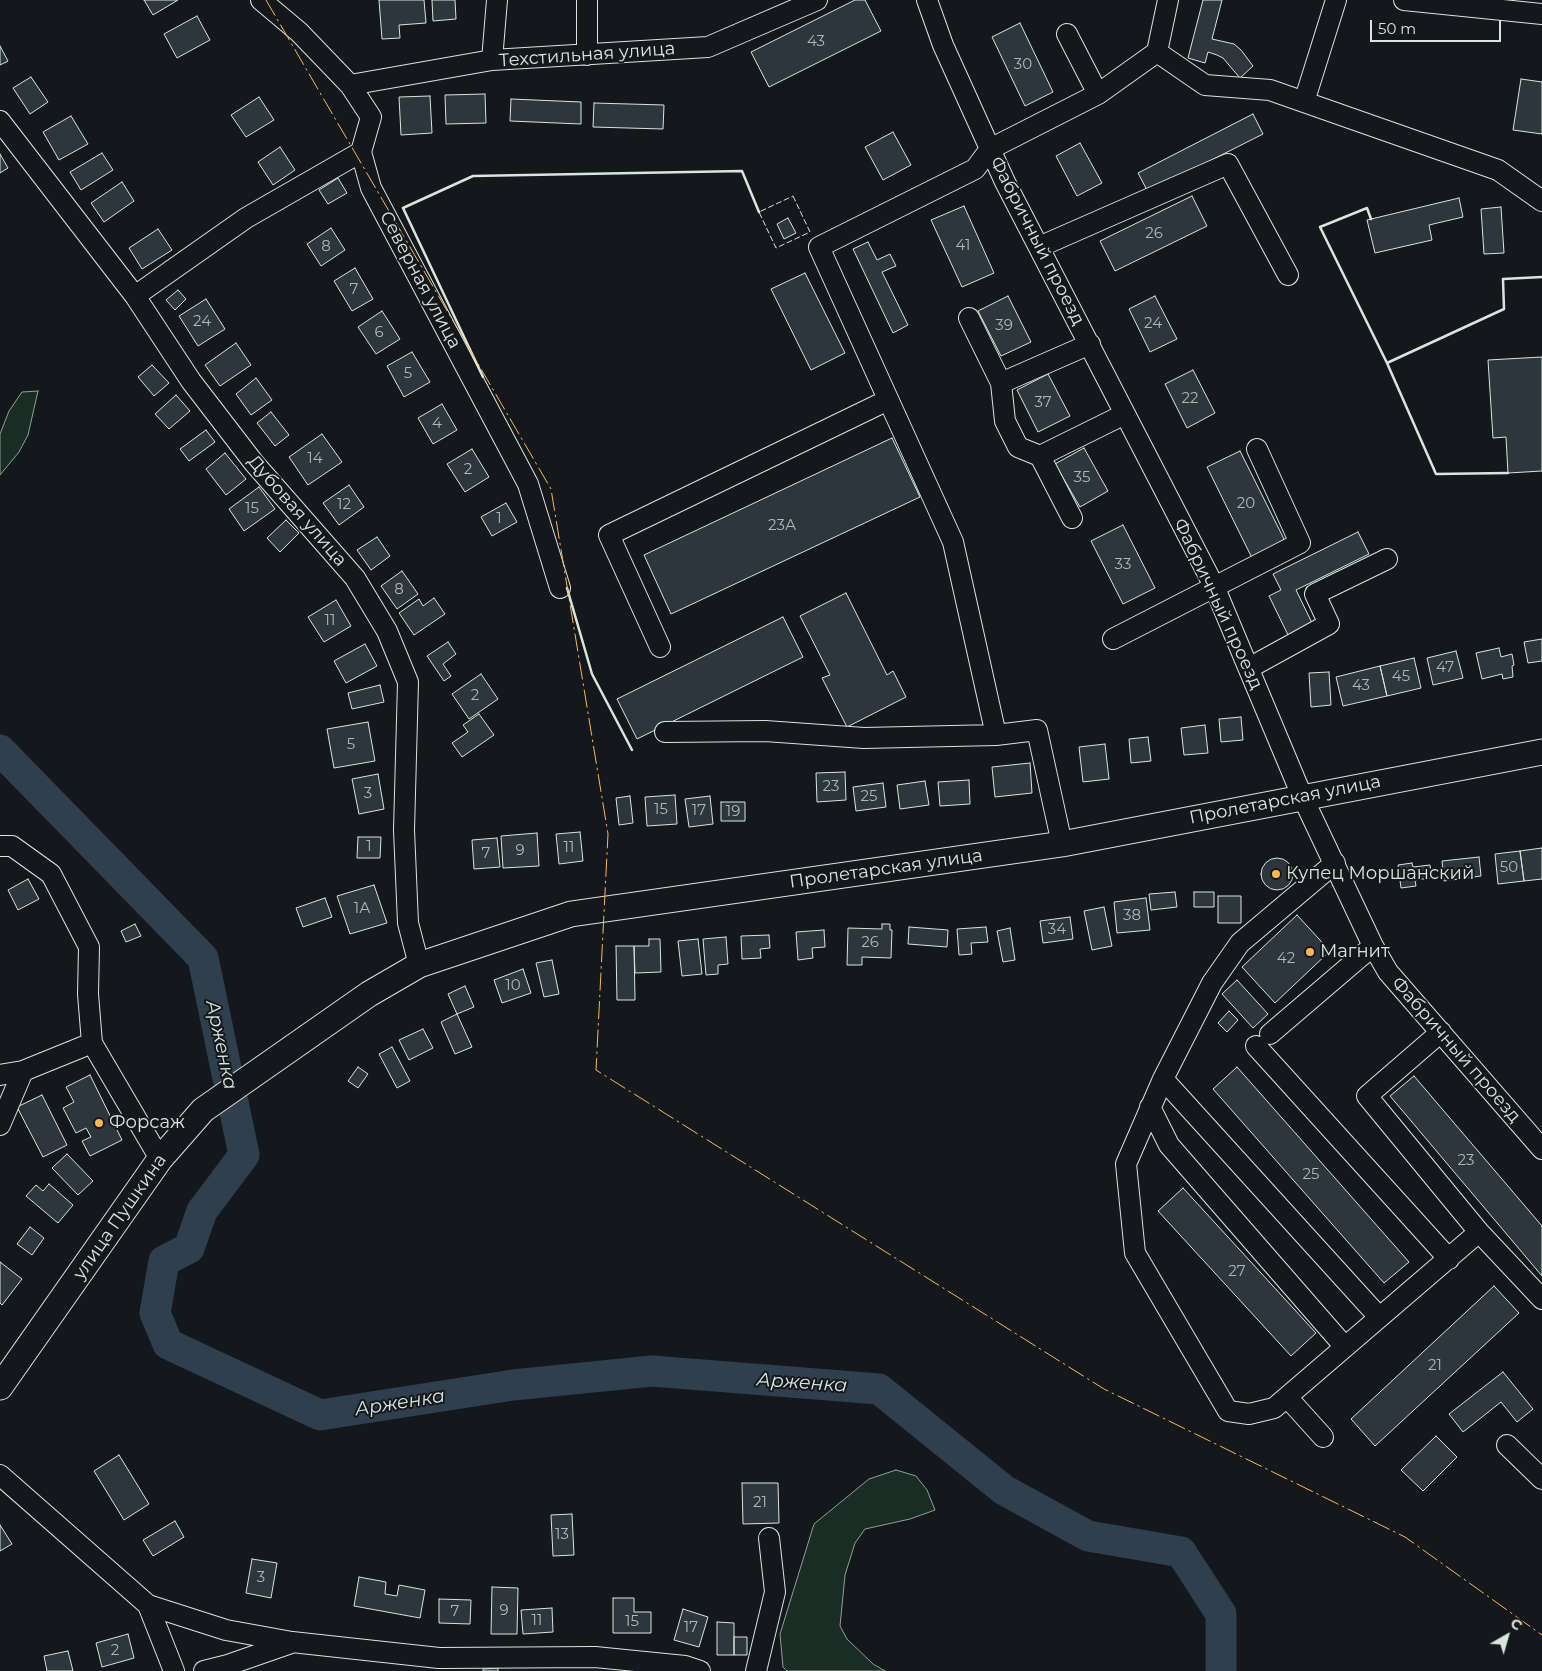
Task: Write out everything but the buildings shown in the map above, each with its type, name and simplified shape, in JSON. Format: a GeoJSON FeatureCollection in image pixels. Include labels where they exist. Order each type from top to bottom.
{"type":"FeatureCollection","features":[{"type":"Feature","properties":{"kind":"main road","name":"Пролетарская улица"},"geometry":{"type":"LineString","coordinates":[[263,1070],[369,994],[420,965],[571,914],[1062,844],[1302,796],[1542,752]]}},
{"type":"Feature","properties":{"kind":"main road","name":"улица Пушкина"},"geometry":{"type":"LineString","coordinates":[[0,1387],[160,1159],[203,1110],[263,1070]]}},
{"type":"Feature","properties":{"kind":"street","name":"Северная улица"},"geometry":{"type":"LineString","coordinates":[[261,0],[299,32],[350,85],[371,117],[361,152],[370,188],[528,484],[560,588]]}},
{"type":"Feature","properties":{"kind":"street"},"geometry":{"type":"LineString","coordinates":[[492,60],[497,0]]}},
{"type":"Feature","properties":{"kind":"street"},"geometry":{"type":"LineString","coordinates":[[587,0],[587,54]]}},
{"type":"Feature","properties":{"kind":"street","name":"Техстильная улица"},"geometry":{"type":"LineString","coordinates":[[350,85],[492,60],[708,47],[817,0]]}},
{"type":"Feature","properties":{"kind":"street","name":"Фабричный проезд"},"geometry":{"type":"LineString","coordinates":[[927,0],[943,45],[990,149],[1214,586],[1302,796],[1373,946],[1388,972],[1542,1149]]}},
{"type":"Feature","properties":{"kind":"street"},"geometry":{"type":"LineString","coordinates":[[996,735],[953,542],[818,247],[975,169],[990,149],[1098,94],[1157,52],[1168,0]]}},
{"type":"Feature","properties":{"kind":"street"},"geometry":{"type":"LineString","coordinates":[[1304,102],[1336,0]]}},
{"type":"Feature","properties":{"kind":"street"},"geometry":{"type":"LineString","coordinates":[[1404,0],[1542,14]]}},
{"type":"Feature","properties":{"kind":"street"},"geometry":{"type":"LineString","coordinates":[[1067,34],[1098,94]]}},
{"type":"Feature","properties":{"kind":"street"},"geometry":{"type":"LineString","coordinates":[[1157,52],[1206,85],[1270,90],[1498,170],[1542,200]]}},
{"type":"Feature","properties":{"kind":"street","name":"Дубовая улица"},"geometry":{"type":"LineString","coordinates":[[0,121],[135,296],[190,381],[254,463],[355,578],[387,631],[408,682],[404,830],[408,923],[420,965]]}},
{"type":"Feature","properties":{"kind":"street"},"geometry":{"type":"LineString","coordinates":[[135,296],[246,218],[361,152]]}},
{"type":"Feature","properties":{"kind":"street"},"geometry":{"type":"LineString","coordinates":[[1039,247],[1228,164],[1288,274]]}},
{"type":"Feature","properties":{"kind":"street"},"geometry":{"type":"LineString","coordinates":[[969,318],[1001,383],[1004,421],[1018,447],[1040,456],[1072,518]]}},
{"type":"Feature","properties":{"kind":"street"},"geometry":{"type":"LineString","coordinates":[[1001,383],[1090,344]]}},
{"type":"Feature","properties":{"kind":"street"},"geometry":{"type":"LineString","coordinates":[[660,647],[609,535],[888,400]]}},
{"type":"Feature","properties":{"kind":"street"},"geometry":{"type":"LineString","coordinates":[[1040,456],[1125,414]]}},
{"type":"Feature","properties":{"kind":"street"},"geometry":{"type":"LineString","coordinates":[[1113,639],[1300,543],[1257,449]]}},
{"type":"Feature","properties":{"kind":"street"},"geometry":{"type":"LineString","coordinates":[[1249,668],[1329,624],[1315,594],[1388,559]]}},
{"type":"Feature","properties":{"kind":"street"},"geometry":{"type":"LineString","coordinates":[[665,732],[765,731],[864,738],[996,735],[1037,730],[1062,844]]}},
{"type":"Feature","properties":{"kind":"street"},"geometry":{"type":"LineString","coordinates":[[0,846],[12,846],[50,874],[88,946],[88,994],[92,1043],[160,1159]]}},
{"type":"Feature","properties":{"kind":"street"},"geometry":{"type":"LineString","coordinates":[[1335,863],[1240,943],[1212,983],[1163,1079],[1126,1164],[1135,1253],[1228,1411],[1249,1414],[1274,1408],[1480,1232]]}},
{"type":"Feature","properties":{"kind":"street"},"geometry":{"type":"LineString","coordinates":[[1373,946],[1263,1040],[1449,1259]]}},
{"type":"Feature","properties":{"kind":"street"},"geometry":{"type":"LineString","coordinates":[[1441,1032],[1367,1096],[1480,1232],[1542,1299]]}},
{"type":"Feature","properties":{"kind":"street"},"geometry":{"type":"LineString","coordinates":[[0,1075],[23,1071],[92,1043]]}},
{"type":"Feature","properties":{"kind":"street"},"geometry":{"type":"LineString","coordinates":[[0,1125],[23,1071]]}},
{"type":"Feature","properties":{"kind":"street"},"geometry":{"type":"LineString","coordinates":[[1163,1079],[1379,1317]]}},
{"type":"Feature","properties":{"kind":"street"},"geometry":{"type":"LineString","coordinates":[[1150,1107],[1168,1145],[1344,1347]]}},
{"type":"Feature","properties":{"kind":"street"},"geometry":{"type":"LineString","coordinates":[[1287,1397],[1323,1437]]}},
{"type":"Feature","properties":{"kind":"street"},"geometry":{"type":"LineString","coordinates":[[1507,1445],[1542,1479]]}},
{"type":"Feature","properties":{"kind":"street"},"geometry":{"type":"LineString","coordinates":[[0,1475],[148,1605],[226,1630],[292,1642],[439,1658],[685,1666],[700,1671]]}},
{"type":"Feature","properties":{"kind":"street"},"geometry":{"type":"LineString","coordinates":[[756,1671],[775,1592],[769,1538]]}},
{"type":"Feature","properties":{"kind":"street"},"geometry":{"type":"LineString","coordinates":[[148,1605],[174,1671]]}},
{"type":"Feature","properties":{"kind":"street"},"geometry":{"type":"LineString","coordinates":[[204,1671],[228,1666],[292,1642]]}},
{"type":"Feature","properties":{"kind":"green space"},"geometry":{"type":"Polygon","coordinates":[[[38,391],[28,435],[19,452],[0,475],[0,434],[9,411],[22,392],[38,391]]]}},
{"type":"Feature","properties":{"kind":"green space"},"geometry":{"type":"Polygon","coordinates":[[[896,1470],[916,1476],[927,1490],[935,1510],[910,1519],[865,1529],[855,1543],[845,1575],[840,1626],[847,1639],[873,1664],[885,1671],[787,1671],[783,1667],[780,1634],[814,1524],[869,1479],[896,1470]]]}},
{"type":"Feature","properties":{"kind":"waterway","name":"Арженка"},"geometry":{"type":"LineString","coordinates":[[0,750],[203,958],[244,1155],[202,1211],[189,1248],[164,1261],[155,1313],[168,1344],[320,1415],[513,1385],[652,1371],[879,1389],[1004,1490],[1088,1536],[1181,1552],[1221,1614],[1221,1671]]}},
{"type":"Feature","properties":{"kind":"fence"},"geometry":{"type":"LineString","coordinates":[[793,196],[810,232],[776,248],[759,212],[793,196]]}},
{"type":"Feature","properties":{"kind":"wall"},"geometry":{"type":"LineString","coordinates":[[483,377],[403,208],[473,176],[742,171],[759,212]]}},
{"type":"Feature","properties":{"kind":"wall"},"geometry":{"type":"LineString","coordinates":[[1371,219],[1367,208],[1320,227],[1387,363],[1436,474],[1508,473]]}},
{"type":"Feature","properties":{"kind":"wall"},"geometry":{"type":"LineString","coordinates":[[1387,363],[1504,309],[1503,279],[1542,277]]}},
{"type":"Feature","properties":{"kind":"wall"},"geometry":{"type":"LineString","coordinates":[[567,588],[592,674],[632,750]]}},
{"type":"Feature","properties":{"kind":"power"},"geometry":{"type":"LineString","coordinates":[[266,0],[551,489],[608,834],[596,1070],[1104,1389],[1405,1537],[1542,1635]]}},
{"type":"Feature","properties":{"kind":"place","name":"Купец Моршанский"},"geometry":{"type":"Point","coordinates":[1276,874]}},
{"type":"Feature","properties":{"kind":"place","name":"Магнит"},"geometry":{"type":"Point","coordinates":[1310,952]}},
{"type":"Feature","properties":{"kind":"place","name":"Форсаж"},"geometry":{"type":"Point","coordinates":[99,1123]}}]}
